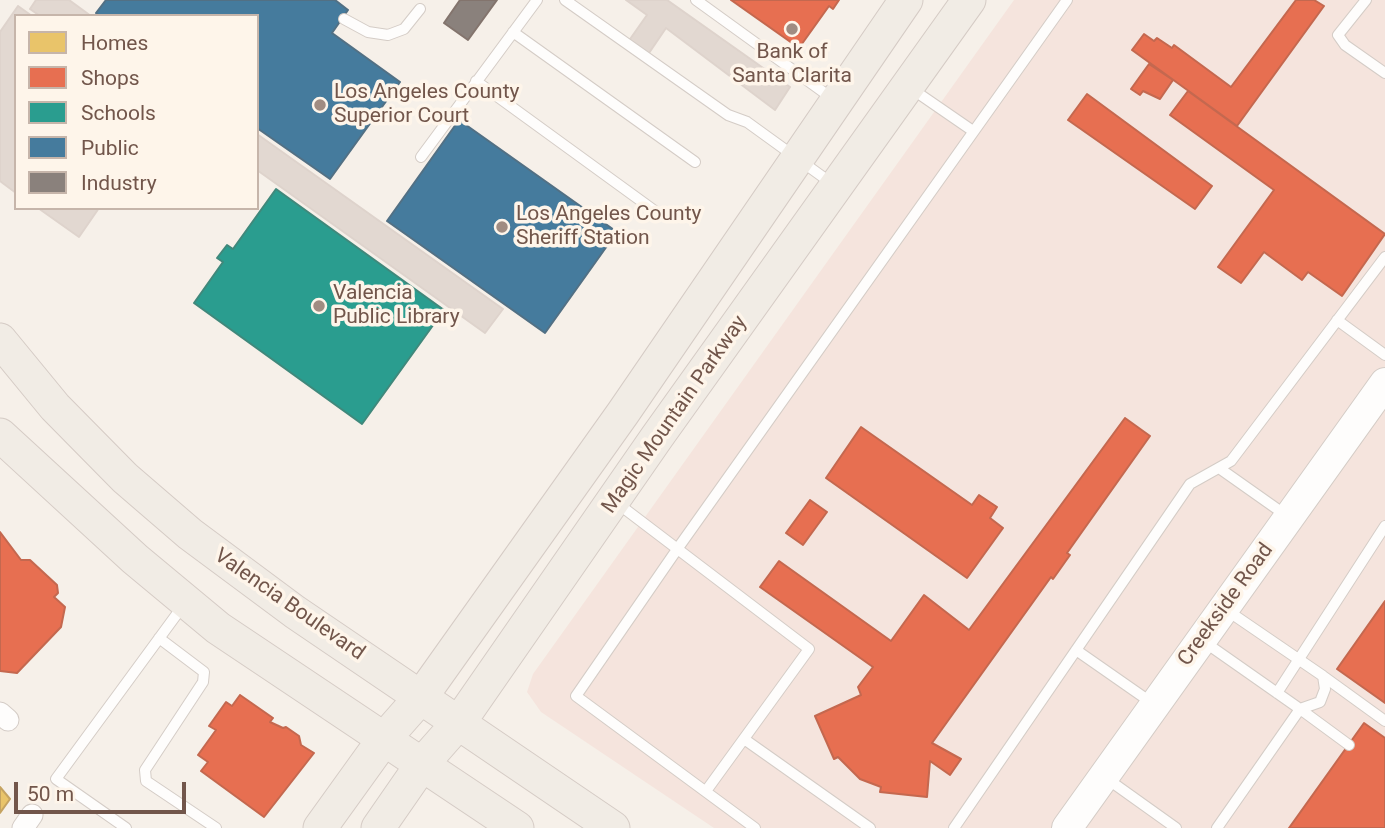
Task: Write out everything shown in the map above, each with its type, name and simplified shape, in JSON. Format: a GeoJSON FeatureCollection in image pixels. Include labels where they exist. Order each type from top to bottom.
{"type":"FeatureCollection","features":[{"type":"Feature","properties":{"kind":"main road","name":"Magic Mountain Parkway"},"geometry":{"type":"LineString","coordinates":[[320,828],[384,739],[421,697],[675,338],[906,0]]}},
{"type":"Feature","properties":{"kind":"main road","name":"Magic Mountain Parkway"},"geometry":{"type":"LineString","coordinates":[[378,828],[423,763],[460,721],[969,0]]}},
{"type":"Feature","properties":{"kind":"main road","name":"Valencia Boulevard"},"geometry":{"type":"LineString","coordinates":[[0,340],[72,425],[125,478],[190,534],[295,612],[460,721],[612,828]]}},
{"type":"Feature","properties":{"kind":"main road"},"geometry":{"type":"LineString","coordinates":[[2,440],[135,559],[218,628],[517,828]]}},
{"type":"Feature","properties":{"kind":"street","name":"Creekside Road"},"geometry":{"type":"LineString","coordinates":[[1068,828],[1201,639],[1382,392]]}},
{"type":"Feature","properties":{"kind":"lane"},"geometry":{"type":"LineString","coordinates":[[421,157],[537,0]]}},
{"type":"Feature","properties":{"kind":"lane"},"geometry":{"type":"LineString","coordinates":[[565,0],[728,116],[747,122],[836,186]]}},
{"type":"Feature","properties":{"kind":"lane"},"geometry":{"type":"LineString","coordinates":[[696,0],[836,101]]}},
{"type":"Feature","properties":{"kind":"lane"},"geometry":{"type":"LineString","coordinates":[[755,828],[576,696],[1067,0]]}},
{"type":"Feature","properties":{"kind":"lane"},"geometry":{"type":"LineString","coordinates":[[1366,0],[1338,35],[1345,45],[1385,73]]}},
{"type":"Feature","properties":{"kind":"lane"},"geometry":{"type":"LineString","coordinates":[[344,19],[368,32],[388,35],[404,29],[420,9]]}},
{"type":"Feature","properties":{"kind":"lane"},"geometry":{"type":"LineString","coordinates":[[513,32],[695,162]]}},
{"type":"Feature","properties":{"kind":"lane"},"geometry":{"type":"LineString","coordinates":[[476,81],[659,214]]}},
{"type":"Feature","properties":{"kind":"lane"},"geometry":{"type":"LineString","coordinates":[[908,86],[973,131]]}},
{"type":"Feature","properties":{"kind":"lane"},"geometry":{"type":"LineString","coordinates":[[954,828],[1190,484],[1231,461],[1385,257]]}},
{"type":"Feature","properties":{"kind":"lane"},"geometry":{"type":"LineString","coordinates":[[1337,320],[1385,355]]}},
{"type":"Feature","properties":{"kind":"lane"},"geometry":{"type":"LineString","coordinates":[[1219,468],[1289,517]]}},
{"type":"Feature","properties":{"kind":"lane"},"geometry":{"type":"LineString","coordinates":[[615,502],[810,649],[706,791]]}},
{"type":"Feature","properties":{"kind":"lane"},"geometry":{"type":"LineString","coordinates":[[1277,694],[1385,526]]}},
{"type":"Feature","properties":{"kind":"lane"},"geometry":{"type":"LineString","coordinates":[[126,828],[56,779],[186,601]]}},
{"type":"Feature","properties":{"kind":"lane"},"geometry":{"type":"LineString","coordinates":[[1224,609],[1300,659],[1385,721]]}},
{"type":"Feature","properties":{"kind":"lane"},"geometry":{"type":"LineString","coordinates":[[159,638],[204,672],[203,682],[145,770],[146,781],[216,828]]}},
{"type":"Feature","properties":{"kind":"lane"},"geometry":{"type":"LineString","coordinates":[[1201,639],[1349,745]]}},
{"type":"Feature","properties":{"kind":"lane"},"geometry":{"type":"LineString","coordinates":[[1076,650],[1154,705]]}},
{"type":"Feature","properties":{"kind":"lane"},"geometry":{"type":"LineString","coordinates":[[1217,828],[1300,709],[1320,702],[1325,689],[1323,676]]}},
{"type":"Feature","properties":{"kind":"lane"},"geometry":{"type":"LineString","coordinates":[[744,739],[870,828]]}},
{"type":"Feature","properties":{"kind":"lane"},"geometry":{"type":"LineString","coordinates":[[1104,776],[1177,828]]}},
{"type":"Feature","properties":{"kind":"shaded area"},"geometry":{"type":"Polygon","coordinates":[[[1014,0],[1385,0],[1385,828],[714,828],[541,712],[527,692],[533,674],[1014,0]]]}},
{"type":"Feature","properties":{"kind":"building: Homes"},"geometry":{"type":"Polygon","coordinates":[[[0,787],[10,799],[0,813],[0,787]]]}},
{"type":"Feature","properties":{"kind":"building: Shops","name":"Bank of Santa Clarita"},"geometry":{"type":"Polygon","coordinates":[[[731,0],[839,0],[833,9],[829,6],[799,48],[731,0]]]}},
{"type":"Feature","properties":{"kind":"building: Shops"},"geometry":{"type":"Polygon","coordinates":[[[1296,0],[1314,0],[1324,6],[1237,126],[1132,50],[1144,34],[1154,41],[1157,38],[1172,48],[1174,45],[1231,87],[1296,0]]]}},
{"type":"Feature","properties":{"kind":"building: Shops"},"geometry":{"type":"Polygon","coordinates":[[[1149,64],[1173,80],[1160,99],[1143,91],[1140,95],[1131,89],[1149,64]]]}},
{"type":"Feature","properties":{"kind":"building: Shops"},"geometry":{"type":"Polygon","coordinates":[[[1188,91],[1385,234],[1342,296],[1308,272],[1302,280],[1264,252],[1241,283],[1218,267],[1274,190],[1170,115],[1188,91]]]}},
{"type":"Feature","properties":{"kind":"building: Shops"},"geometry":{"type":"Polygon","coordinates":[[[1087,94],[1212,186],[1195,209],[1068,120],[1087,94]]]}},
{"type":"Feature","properties":{"kind":"building: Shops"},"geometry":{"type":"Polygon","coordinates":[[[1125,418],[1150,436],[1067,553],[1070,555],[1053,579],[1051,577],[932,743],[961,759],[950,775],[930,761],[927,797],[880,792],[881,787],[860,779],[838,757],[834,759],[815,716],[861,695],[858,687],[873,667],[760,587],[779,561],[891,641],[924,595],[969,630],[1125,418]]]}},
{"type":"Feature","properties":{"kind":"building: Shops"},"geometry":{"type":"Polygon","coordinates":[[[861,427],[972,505],[979,495],[997,507],[990,518],[1003,528],[967,578],[826,478],[861,427]]]}},
{"type":"Feature","properties":{"kind":"building: Shops"},"geometry":{"type":"Polygon","coordinates":[[[810,500],[827,512],[803,545],[786,533],[810,500]]]}},
{"type":"Feature","properties":{"kind":"building: Shops"},"geometry":{"type":"Polygon","coordinates":[[[0,532],[21,560],[30,560],[57,585],[58,593],[54,597],[65,607],[61,627],[17,673],[0,671],[0,532]]]}},
{"type":"Feature","properties":{"kind":"building: Shops"},"geometry":{"type":"Polygon","coordinates":[[[1385,601],[1385,703],[1337,669],[1385,601]]]}},
{"type":"Feature","properties":{"kind":"building: Shops"},"geometry":{"type":"Polygon","coordinates":[[[240,695],[273,718],[270,722],[286,727],[299,736],[301,745],[314,753],[264,817],[201,771],[208,762],[198,755],[216,730],[209,726],[226,702],[232,706],[240,695]]]}},
{"type":"Feature","properties":{"kind":"building: Shops"},"geometry":{"type":"Polygon","coordinates":[[[1364,723],[1385,738],[1385,828],[1289,828],[1364,723]]]}},
{"type":"Feature","properties":{"kind":"building: Schools","name":"Valencia Public Library"},"geometry":{"type":"Polygon","coordinates":[[[276,189],[444,310],[362,424],[194,303],[223,262],[217,258],[227,245],[233,249],[276,189]]]}},
{"type":"Feature","properties":{"kind":"building: Public","name":"Los Angeles County Superior Court"},"geometry":{"type":"Polygon","coordinates":[[[106,0],[335,0],[348,10],[332,33],[400,82],[330,179],[259,129],[259,14],[96,13],[106,0]]]}},
{"type":"Feature","properties":{"kind":"building: Public","name":"Los Angeles County Sheriff Station"},"geometry":{"type":"Polygon","coordinates":[[[459,120],[617,232],[545,333],[387,221],[459,120]]]}},
{"type":"Feature","properties":{"kind":"building: Industry"},"geometry":{"type":"Polygon","coordinates":[[[460,0],[497,0],[468,40],[444,23],[460,0]]]}},
{"type":"Feature","properties":{"kind":"building: Other"},"geometry":{"type":"Polygon","coordinates":[[[36,0],[69,0],[88,14],[37,14],[30,9],[36,0]]]}},
{"type":"Feature","properties":{"kind":"building: Other"},"geometry":{"type":"Polygon","coordinates":[[[626,0],[667,0],[790,87],[775,110],[666,28],[647,56],[628,42],[647,15],[626,0]]]}},
{"type":"Feature","properties":{"kind":"building: Other"},"geometry":{"type":"Polygon","coordinates":[[[18,6],[29,14],[14,14],[14,192],[0,181],[0,32],[18,6]]]}},
{"type":"Feature","properties":{"kind":"building: Other"},"geometry":{"type":"Polygon","coordinates":[[[259,135],[503,309],[485,333],[259,171],[259,135]]]}},
{"type":"Feature","properties":{"kind":"building: Other"},"geometry":{"type":"Polygon","coordinates":[[[41,210],[98,210],[79,237],[41,210]]]}},
{"type":"Feature","properties":{"kind":"place","name":"Bank of Santa Clarita"},"geometry":{"type":"Point","coordinates":[792,29]}},
{"type":"Feature","properties":{"kind":"place","name":"Los Angeles County Superior Court"},"geometry":{"type":"Point","coordinates":[320,105]}},
{"type":"Feature","properties":{"kind":"place","name":"Los Angeles County Sheriff Station"},"geometry":{"type":"Point","coordinates":[502,227]}},
{"type":"Feature","properties":{"kind":"place","name":"Valencia Public Library"},"geometry":{"type":"Point","coordinates":[319,306]}}]}
